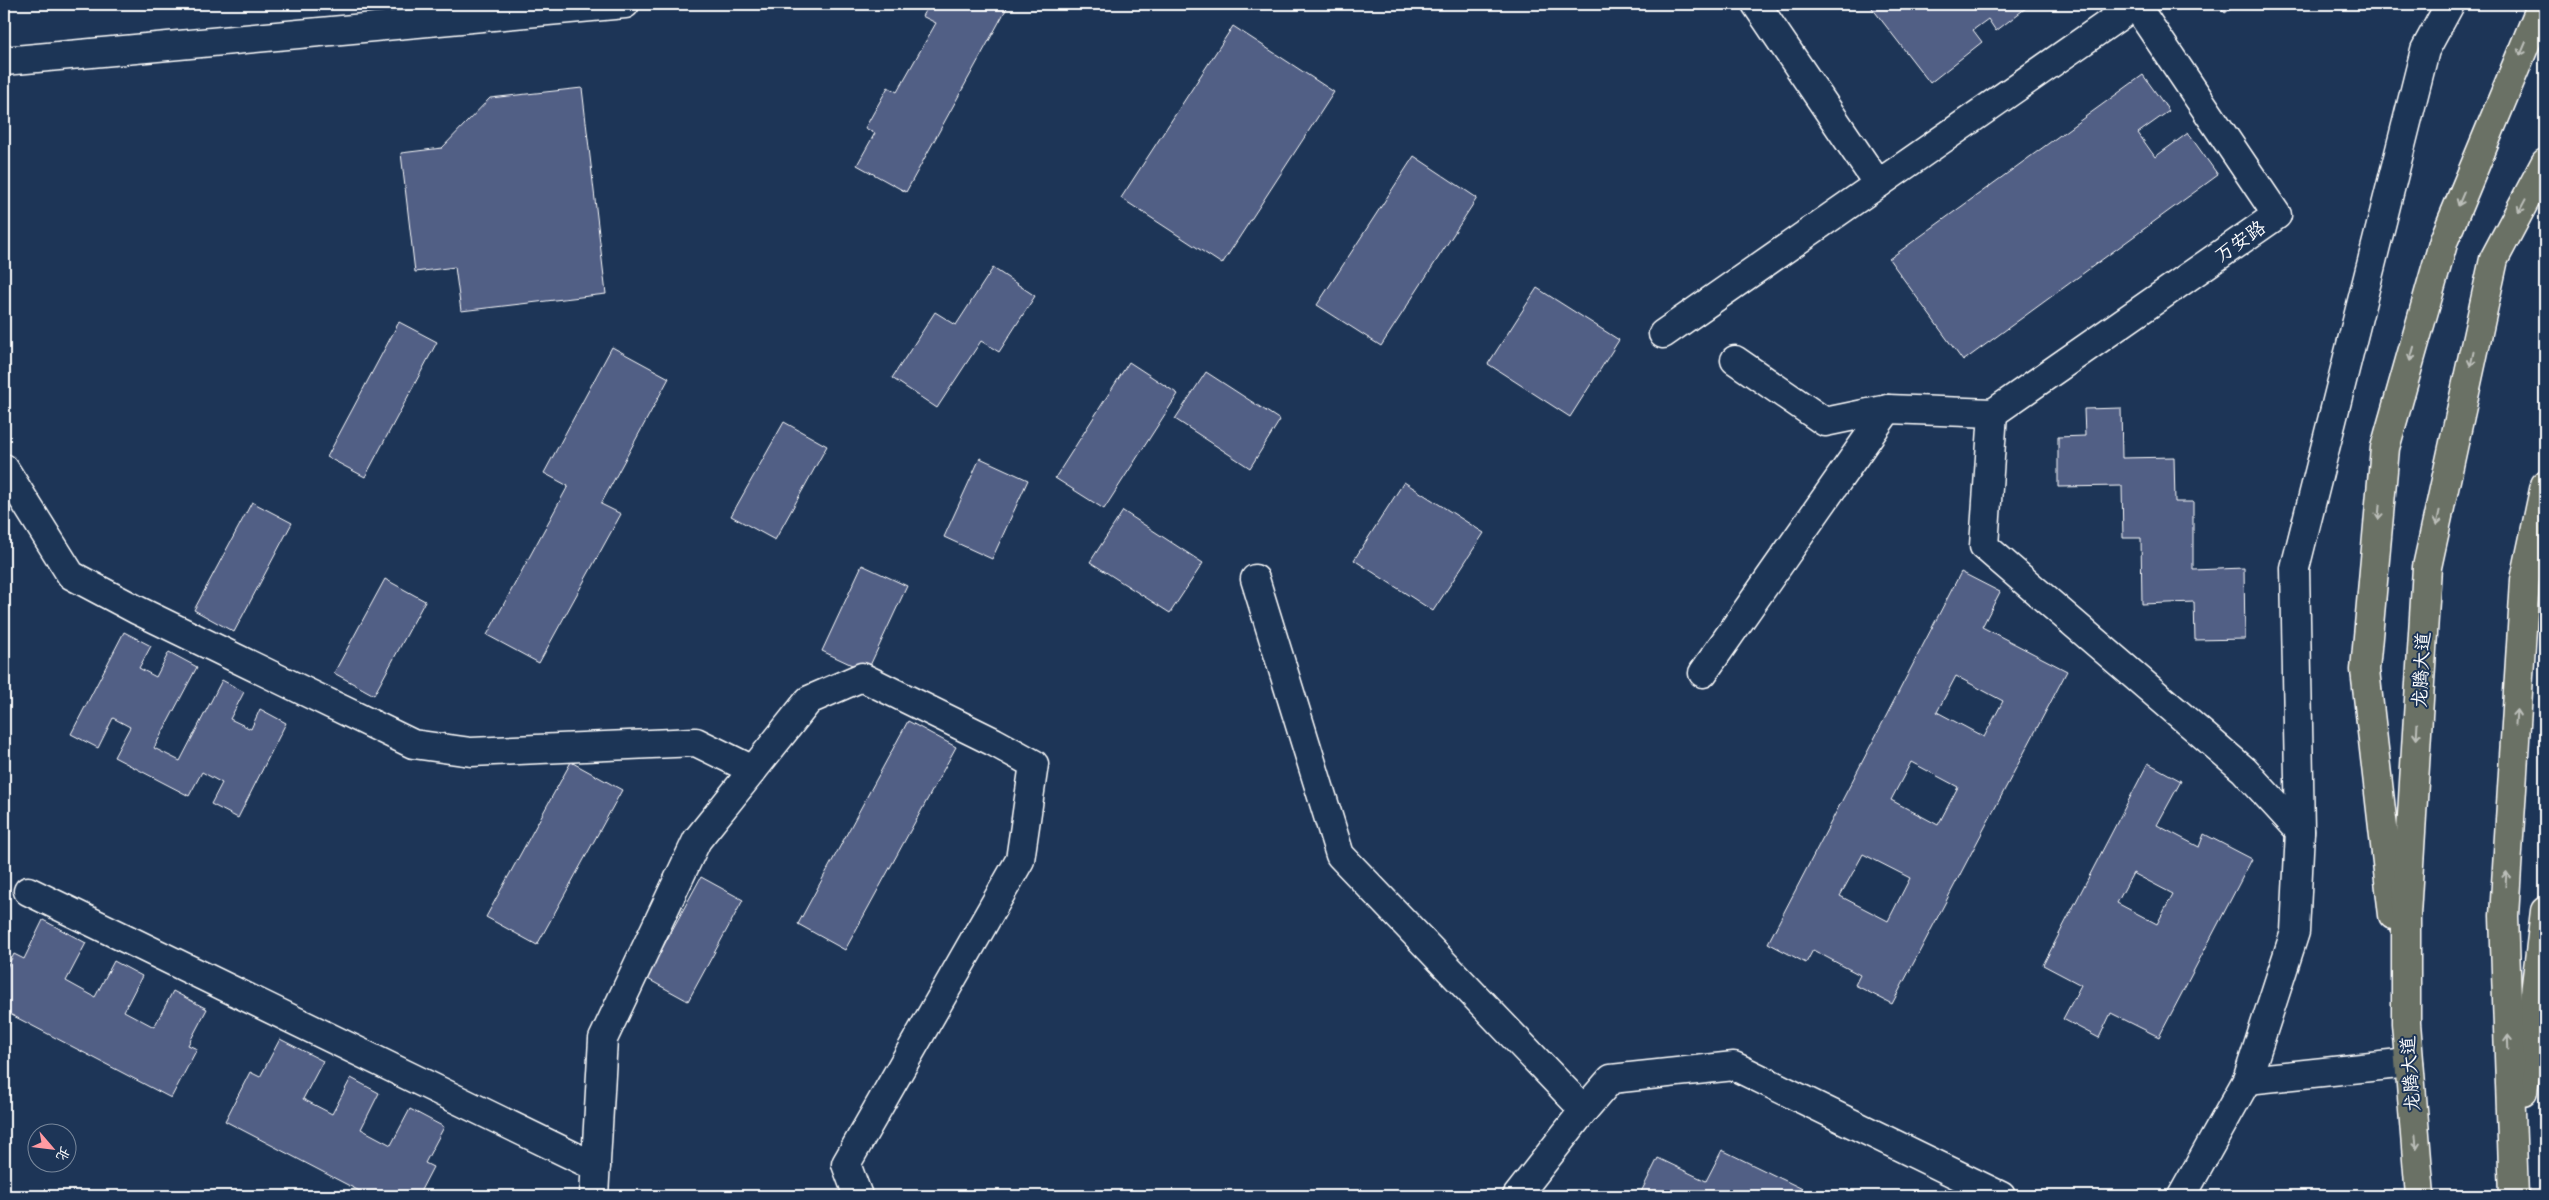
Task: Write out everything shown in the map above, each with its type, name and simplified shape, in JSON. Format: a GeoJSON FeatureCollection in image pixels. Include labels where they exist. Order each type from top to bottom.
{"type":"FeatureCollection","features":[{"type":"Feature","properties":{"kind":"highway"},"geometry":{"type":"LineString","coordinates":[[2406,1023],[2364,670],[2385,448],[2444,240],[2542,4]]}},
{"type":"Feature","properties":{"kind":"highway","name":"龙腾大道"},"geometry":{"type":"LineString","coordinates":[[2420,1196],[2406,1023],[2406,915],[2427,567],[2494,259],[2545,163]]}},
{"type":"Feature","properties":{"kind":"highway"},"geometry":{"type":"LineString","coordinates":[[2513,1187],[2504,916],[2524,580],[2545,485]]}},
{"type":"Feature","properties":{"kind":"highway"},"geometry":{"type":"LineString","coordinates":[[2513,1187],[2545,911]]}},
{"type":"Feature","properties":{"kind":"street"},"geometry":{"type":"LineString","coordinates":[[4,61],[625,4]]}},
{"type":"Feature","properties":{"kind":"street"},"geometry":{"type":"LineString","coordinates":[[1756,4],[1878,184]]}},
{"type":"Feature","properties":{"kind":"street"},"geometry":{"type":"LineString","coordinates":[[1663,334],[2135,4]]}},
{"type":"Feature","properties":{"kind":"street","name":"万安路"},"geometry":{"type":"LineString","coordinates":[[1993,413],[2278,215],[2135,4]]}},
{"type":"Feature","properties":{"kind":"street"},"geometry":{"type":"LineString","coordinates":[[2182,1196],[2247,1080],[2295,932],[2300,831],[2295,568],[2425,50],[2450,4]]}},
{"type":"Feature","properties":{"kind":"street"},"geometry":{"type":"LineString","coordinates":[[1736,360],[1825,422],[1888,409],[1993,413],[1984,546],[2244,770],[2300,831]]}},
{"type":"Feature","properties":{"kind":"street"},"geometry":{"type":"LineString","coordinates":[[1703,673],[1888,409]]}},
{"type":"Feature","properties":{"kind":"street"},"geometry":{"type":"LineString","coordinates":[[4,468],[71,575],[137,610],[413,744],[470,752],[696,742],[754,770]]}},
{"type":"Feature","properties":{"kind":"street"},"geometry":{"type":"LineString","coordinates":[[1255,579],[1340,855],[1584,1110]]}},
{"type":"Feature","properties":{"kind":"street"},"geometry":{"type":"LineString","coordinates":[[594,1196],[603,1039],[697,840],[810,700],[862,677],[994,742],[1034,764],[1020,860],[846,1164],[858,1196]]}},
{"type":"Feature","properties":{"kind":"street"},"geometry":{"type":"LineString","coordinates":[[28,891],[596,1166]]}},
{"type":"Feature","properties":{"kind":"street"},"geometry":{"type":"LineString","coordinates":[[2247,1080],[2409,1062]]}},
{"type":"Feature","properties":{"kind":"street"},"geometry":{"type":"LineString","coordinates":[[1517,1196],[1584,1110],[1611,1079],[1734,1066],[2001,1196]]}},
{"type":"Feature","properties":{"kind":"building"},"geometry":{"type":"Polygon","coordinates":[[[929,4],[1009,4],[906,192],[857,165],[875,133],[865,128],[888,87],[897,92],[936,23],[922,16],[929,4]]]}},
{"type":"Feature","properties":{"kind":"building"},"geometry":{"type":"Polygon","coordinates":[[[1869,4],[2031,4],[1996,31],[1988,19],[1973,30],[1982,42],[1930,83],[1869,4]]]}},
{"type":"Feature","properties":{"kind":"building"},"geometry":{"type":"Polygon","coordinates":[[[2218,4],[2238,4],[2225,13],[2218,4]]]}},
{"type":"Feature","properties":{"kind":"building"},"geometry":{"type":"Polygon","coordinates":[[[1233,26],[1334,92],[1222,264],[1121,198],[1233,26]]]}},
{"type":"Feature","properties":{"kind":"building"},"geometry":{"type":"Polygon","coordinates":[[[2143,75],[2169,111],[2138,133],[2155,157],[2188,133],[2218,175],[1963,361],[1889,259],[2143,75]]]}},
{"type":"Feature","properties":{"kind":"building"},"geometry":{"type":"Polygon","coordinates":[[[582,88],[606,294],[461,311],[455,267],[415,272],[401,153],[442,148],[490,98],[582,88]]]}},
{"type":"Feature","properties":{"kind":"building"},"geometry":{"type":"Polygon","coordinates":[[[1414,156],[1477,198],[1381,346],[1317,305],[1414,156]]]}},
{"type":"Feature","properties":{"kind":"building"},"geometry":{"type":"Polygon","coordinates":[[[993,268],[1035,296],[999,352],[981,341],[937,408],[892,378],[935,312],[956,325],[993,268]]]}},
{"type":"Feature","properties":{"kind":"building"},"geometry":{"type":"Polygon","coordinates":[[[1537,288],[1619,340],[1570,417],[1488,364],[1537,288]]]}},
{"type":"Feature","properties":{"kind":"building"},"geometry":{"type":"Polygon","coordinates":[[[399,322],[437,342],[365,477],[327,457],[399,322]]]}},
{"type":"Feature","properties":{"kind":"building"},"geometry":{"type":"Polygon","coordinates":[[[612,347],[669,378],[601,504],[621,514],[539,663],[487,635],[568,486],[544,473],[612,347]]]}},
{"type":"Feature","properties":{"kind":"building"},"geometry":{"type":"Polygon","coordinates":[[[1129,362],[1178,394],[1104,509],[1055,478],[1129,362]]]}},
{"type":"Feature","properties":{"kind":"building"},"geometry":{"type":"Polygon","coordinates":[[[1206,372],[1280,420],[1250,468],[1175,419],[1206,372]]]}},
{"type":"Feature","properties":{"kind":"building"},"geometry":{"type":"Polygon","coordinates":[[[2121,408],[2122,458],[2174,457],[2175,502],[2193,502],[2193,570],[2244,568],[2245,639],[2195,640],[2194,602],[2142,604],[2141,538],[2123,538],[2122,486],[2058,487],[2058,437],[2085,436],[2084,409],[2121,408]]]}},
{"type":"Feature","properties":{"kind":"building"},"geometry":{"type":"Polygon","coordinates":[[[784,422],[827,446],[775,540],[731,516],[784,422]]]}},
{"type":"Feature","properties":{"kind":"building"},"geometry":{"type":"Polygon","coordinates":[[[980,458],[1028,480],[992,559],[944,537],[980,458]]]}},
{"type":"Feature","properties":{"kind":"building"},"geometry":{"type":"Polygon","coordinates":[[[1404,482],[1484,533],[1433,611],[1354,560],[1404,482]]]}},
{"type":"Feature","properties":{"kind":"building"},"geometry":{"type":"Polygon","coordinates":[[[252,502],[292,523],[234,632],[194,610],[252,502]]]}},
{"type":"Feature","properties":{"kind":"building"},"geometry":{"type":"Polygon","coordinates":[[[1123,511],[1203,563],[1170,613],[1090,562],[1123,511]]]}},
{"type":"Feature","properties":{"kind":"building"},"geometry":{"type":"Polygon","coordinates":[[[862,565],[907,586],[867,672],[822,651],[862,565]]]}},
{"type":"Feature","properties":{"kind":"building"},"geometry":{"type":"Polygon","coordinates":[[[1961,572],[2000,592],[1982,627],[2067,671],[1892,1004],[1855,985],[1860,975],[1813,950],[1806,963],[1768,943],[1961,572]],[[1956,676],[1937,712],[1984,737],[2003,701],[1956,676]],[[1911,762],[1891,800],[1938,825],[1958,787],[1911,762]],[[1863,854],[1840,896],[1888,921],[1910,878],[1863,854]]]}},
{"type":"Feature","properties":{"kind":"building"},"geometry":{"type":"Polygon","coordinates":[[[385,579],[425,601],[374,695],[334,673],[385,579]]]}},
{"type":"Feature","properties":{"kind":"building"},"geometry":{"type":"Polygon","coordinates":[[[124,632],[151,646],[139,668],[156,677],[169,652],[197,667],[154,748],[180,761],[222,680],[244,692],[230,719],[251,729],[260,709],[286,723],[238,818],[211,804],[222,783],[202,772],[189,796],[114,757],[130,727],[113,718],[98,748],[71,734],[124,632]]]}},
{"type":"Feature","properties":{"kind":"building"},"geometry":{"type":"Polygon","coordinates":[[[908,721],[956,747],[845,950],[798,924],[908,721]]]}},
{"type":"Feature","properties":{"kind":"building"},"geometry":{"type":"Polygon","coordinates":[[[571,762],[622,790],[537,945],[486,917],[571,762]]]}},
{"type":"Feature","properties":{"kind":"building"},"geometry":{"type":"Polygon","coordinates":[[[2148,763],[2181,781],[2157,825],[2199,847],[2204,834],[2252,859],[2159,1037],[2111,1013],[2099,1038],[2063,1019],[2081,985],[2043,965],[2148,763]],[[2133,873],[2117,903],[2157,924],[2173,894],[2133,873]]]}},
{"type":"Feature","properties":{"kind":"building"},"geometry":{"type":"Polygon","coordinates":[[[701,877],[743,900],[688,1001],[646,978],[701,877]]]}},
{"type":"Feature","properties":{"kind":"building"},"geometry":{"type":"Polygon","coordinates":[[[43,920],[86,943],[66,981],[95,997],[114,961],[142,976],[124,1011],[154,1027],[173,991],[207,1009],[188,1045],[197,1049],[171,1098],[4,1011],[4,973],[14,954],[24,959],[43,920]]]}},
{"type":"Feature","properties":{"kind":"building"},"geometry":{"type":"Polygon","coordinates":[[[280,1039],[323,1061],[303,1099],[332,1114],[351,1078],[379,1093],[361,1129],[391,1145],[410,1109],[444,1127],[425,1163],[433,1167],[418,1196],[369,1196],[225,1121],[250,1072],[260,1077],[280,1039]]]}},
{"type":"Feature","properties":{"kind":"building"},"geometry":{"type":"Polygon","coordinates":[[[1722,1150],[1817,1196],[1639,1196],[1658,1158],[1706,1181],[1722,1150]]]}}]}
